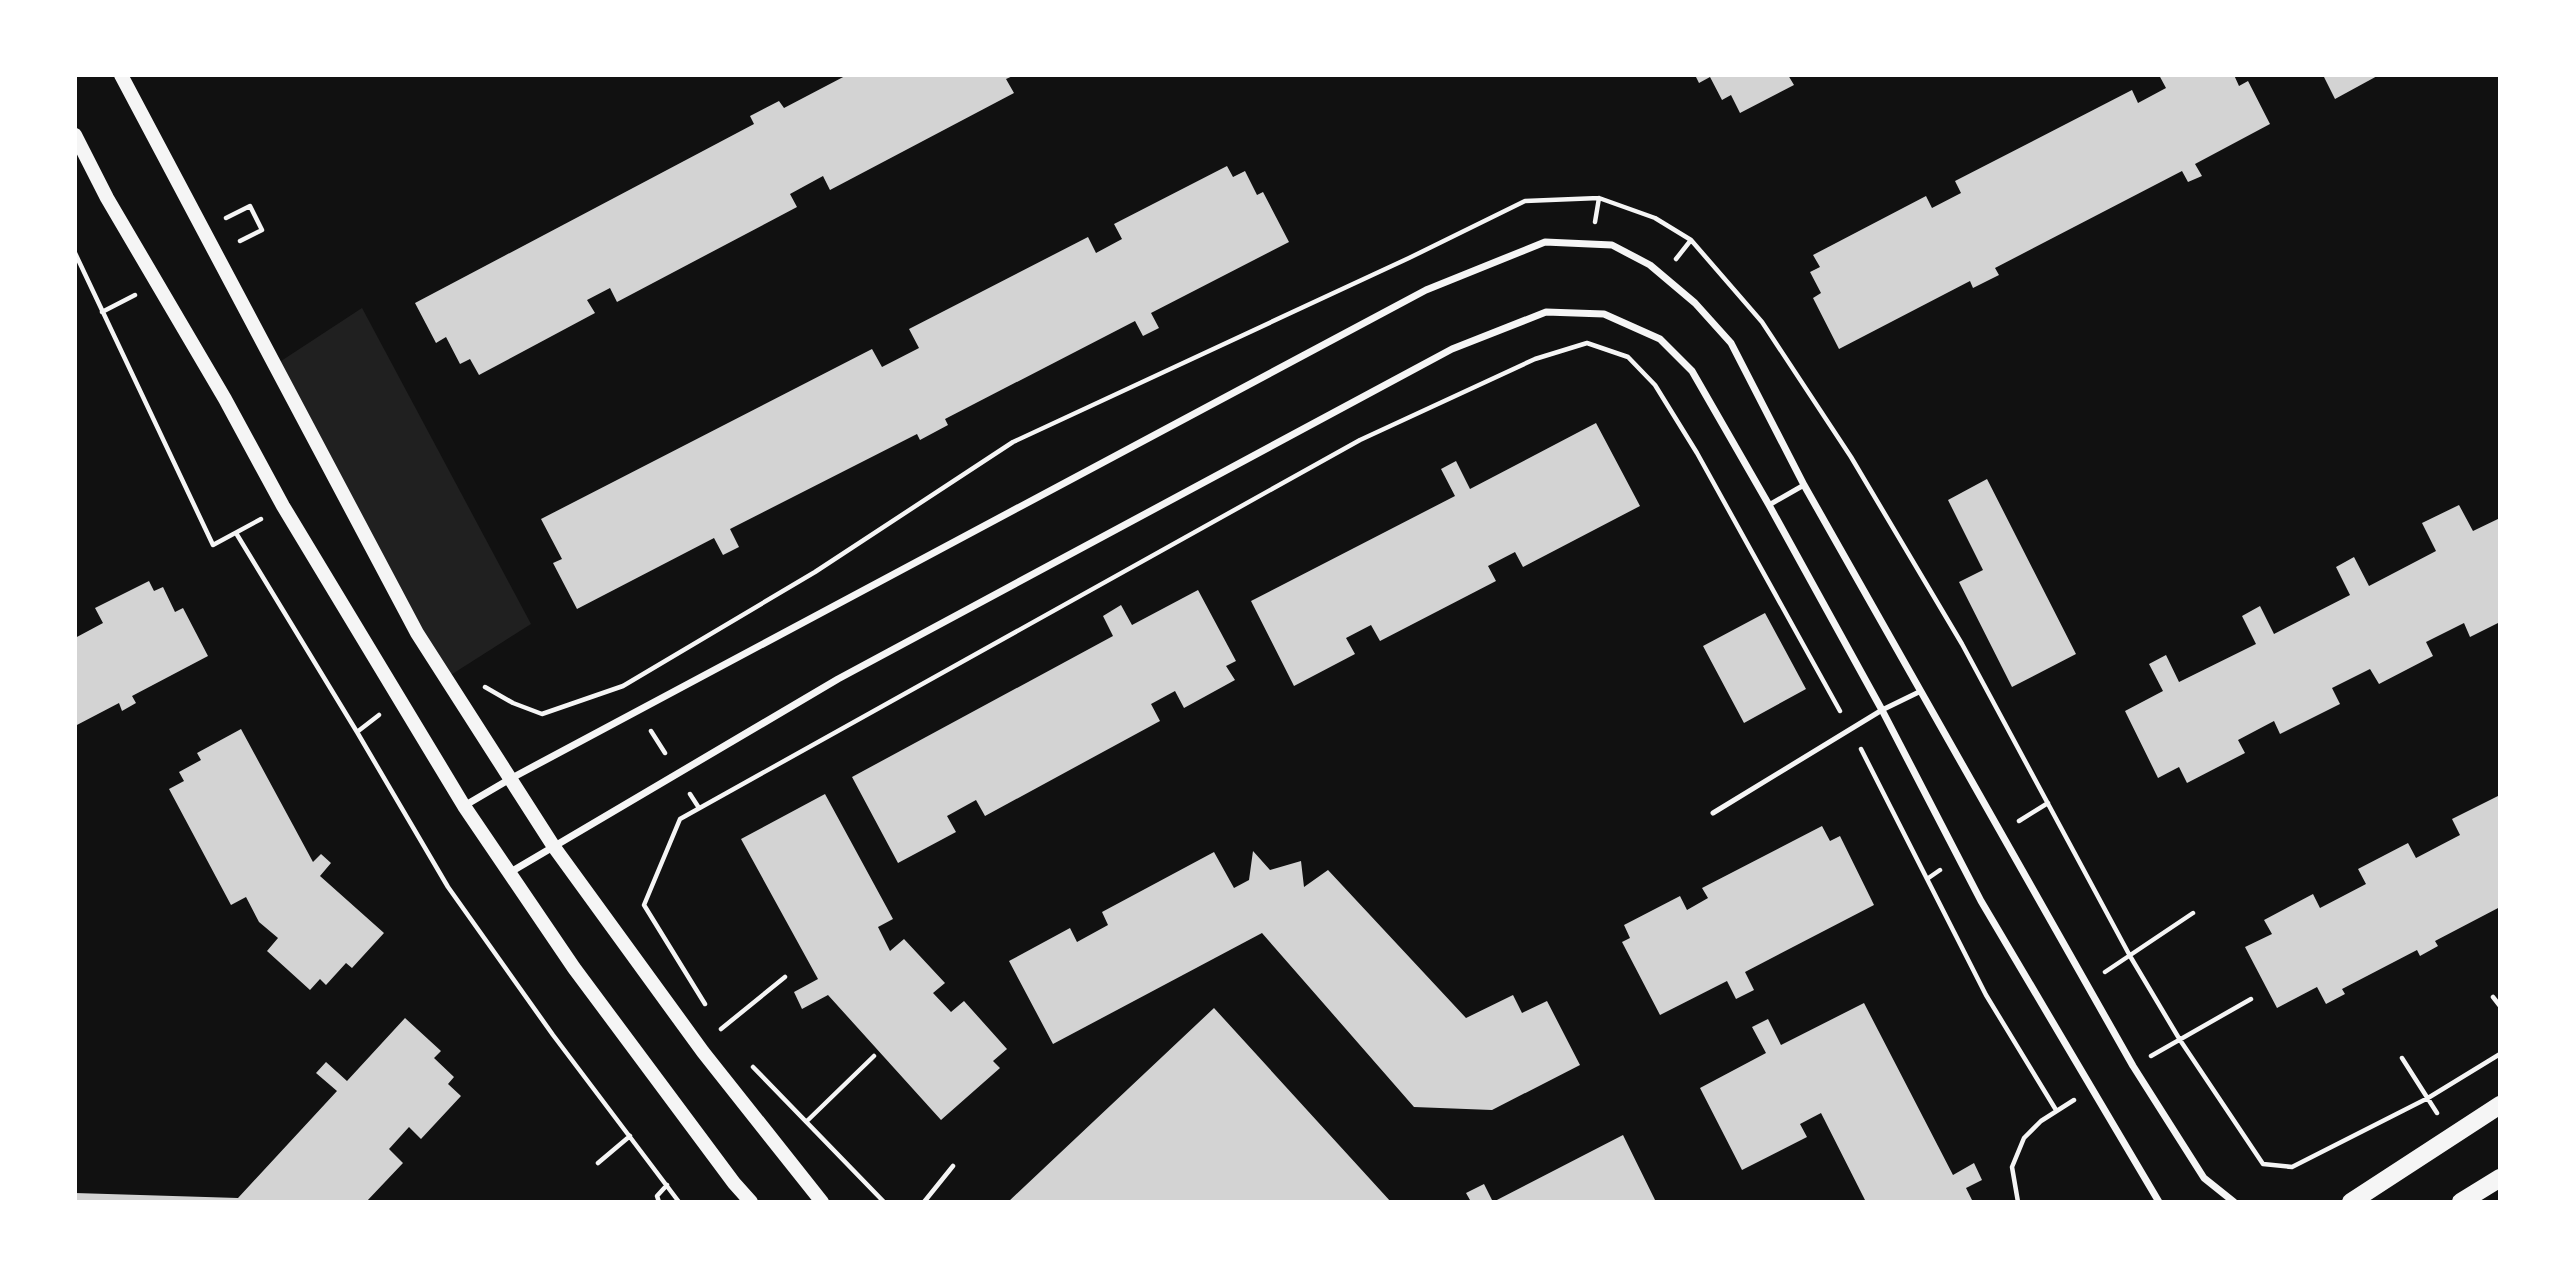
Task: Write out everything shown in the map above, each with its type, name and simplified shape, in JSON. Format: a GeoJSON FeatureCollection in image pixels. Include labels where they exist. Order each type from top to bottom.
{"type":"FeatureCollection","features":[{"type":"Feature","properties":{"kind":"main road"},"geometry":{"type":"LineString","coordinates":[[121,75],[417,633],[554,848],[703,1052],[822,1202]]}},
{"type":"Feature","properties":{"kind":"main road"},"geometry":{"type":"LineString","coordinates":[[75,135],[107,198],[225,398],[284,506],[464,806],[574,968],[751,1202]]}},
{"type":"Feature","properties":{"kind":"main road"},"geometry":{"type":"LineString","coordinates":[[2351,1202],[2500,1105]]}},
{"type":"Feature","properties":{"kind":"main road"},"geometry":{"type":"LineString","coordinates":[[2461,1202],[2500,1178]]}},
{"type":"Feature","properties":{"kind":"street"},"geometry":{"type":"LineString","coordinates":[[464,806],[1426,290],[1545,242],[1612,245],[1650,265],[1695,303],[1731,343],[1804,485],[2133,1066],[2204,1178],[2234,1202]]}},
{"type":"Feature","properties":{"kind":"street"},"geometry":{"type":"LineString","coordinates":[[508,873],[838,679],[1440,355],[1546,312],[1604,314],[1660,339],[1692,371],[1882,710],[1981,901],[2159,1202]]}},
{"type":"Feature","properties":{"kind":"lane"},"geometry":{"type":"LineString","coordinates":[[1769,505],[1804,485]]}},
{"type":"Feature","properties":{"kind":"lane"},"geometry":{"type":"LineString","coordinates":[[1713,813],[1882,710],[1921,691]]}},
{"type":"Feature","properties":{"kind":"path"},"geometry":{"type":"LineString","coordinates":[[480,682],[513,703],[542,714],[623,686],[816,572],[1013,442],[1409,258],[1525,201],[1599,198],[1656,218],[1691,240],[1762,322],[1852,457],[1962,644],[2130,956],[2180,1040],[2263,1164],[2292,1167],[2428,1098],[2500,1054]]}},
{"type":"Feature","properties":{"kind":"path"},"geometry":{"type":"LineString","coordinates":[[225,218],[250,206],[262,230]]}},
{"type":"Feature","properties":{"kind":"path"},"geometry":{"type":"LineString","coordinates":[[75,253],[213,545],[284,506]]}},
{"type":"Feature","properties":{"kind":"path"},"geometry":{"type":"LineString","coordinates":[[707,1007],[644,905],[680,819],[1360,440],[1535,359],[1587,344],[1628,357],[1655,385],[1697,453],[1851,730],[1986,995],[2056,1110],[2024,1138],[2012,1167],[2018,1202]]}},
{"type":"Feature","properties":{"kind":"path"},"geometry":{"type":"LineString","coordinates":[[236,533],[448,887],[553,1035],[679,1202]]}},
{"type":"Feature","properties":{"kind":"path"},"geometry":{"type":"LineString","coordinates":[[623,686],[699,808]]}},
{"type":"Feature","properties":{"kind":"path"},"geometry":{"type":"LineString","coordinates":[[2087,984],[2193,912]]}},
{"type":"Feature","properties":{"kind":"path"},"geometry":{"type":"LineString","coordinates":[[721,1029],[785,978]]}},
{"type":"Feature","properties":{"kind":"path"},"geometry":{"type":"LineString","coordinates":[[2493,997],[2500,1006]]}},
{"type":"Feature","properties":{"kind":"path"},"geometry":{"type":"LineString","coordinates":[[2180,1040],[2251,999]]}},
{"type":"Feature","properties":{"kind":"path"},"geometry":{"type":"LineString","coordinates":[[714,1018],[730,1040]]}},
{"type":"Feature","properties":{"kind":"path"},"geometry":{"type":"LineString","coordinates":[[807,1121],[874,1056]]}},
{"type":"Feature","properties":{"kind":"path"},"geometry":{"type":"LineString","coordinates":[[2402,1058],[2421,1085]]}},
{"type":"Feature","properties":{"kind":"path"},"geometry":{"type":"LineString","coordinates":[[747,1060],[884,1202]]}},
{"type":"Feature","properties":{"kind":"path"},"geometry":{"type":"LineString","coordinates":[[598,1163],[630,1136]]}},
{"type":"Feature","properties":{"kind":"path"},"geometry":{"type":"LineString","coordinates":[[924,1202],[953,1166]]}},
{"type":"Feature","properties":{"kind":"path"},"geometry":{"type":"LineString","coordinates":[[659,1202],[657,1196],[667,1185]]}},
{"type":"Feature","properties":{"kind":"shaded area"},"geometry":{"type":"Polygon","coordinates":[[[362,308],[531,624],[446,678],[275,365],[362,308]]]}},
{"type":"Feature","properties":{"kind":"building"},"geometry":{"type":"Polygon","coordinates":[[[847,75],[1015,75],[1006,79],[1014,93],[830,190],[823,176],[790,194],[797,207],[617,302],[610,288],[587,300],[595,313],[479,375],[470,359],[460,364],[446,337],[436,343],[415,303],[754,124],[750,116],[779,101],[784,108],[847,75]]]}},
{"type":"Feature","properties":{"kind":"building"},"geometry":{"type":"Polygon","coordinates":[[[1695,75],[1788,75],[1794,85],[1740,113],[1731,95],[1722,100],[1710,77],[1699,83],[1695,75]]]}},
{"type":"Feature","properties":{"kind":"building"},"geometry":{"type":"Polygon","coordinates":[[[2159,75],[2234,75],[2239,86],[2248,81],[2270,124],[2195,164],[2202,176],[2188,182],[2182,171],[1995,268],[1999,275],[1973,288],[1970,281],[1839,349],[1813,298],[1821,293],[1810,272],[1820,267],[1813,255],[1926,196],[1932,208],[1961,193],[1955,181],[2132,90],[2138,103],[2166,88],[2159,75]]]}},
{"type":"Feature","properties":{"kind":"building"},"geometry":{"type":"Polygon","coordinates":[[[2323,75],[2379,75],[2335,99],[2323,75]]]}},
{"type":"Feature","properties":{"kind":"building"},"geometry":{"type":"Polygon","coordinates":[[[1227,166],[1233,177],[1245,171],[1257,195],[1263,192],[1289,242],[1151,313],[1159,328],[1143,336],[1135,321],[945,419],[948,425],[920,440],[917,434],[730,529],[739,547],[723,555],[714,538],[577,609],[553,563],[562,559],[541,519],[872,349],[882,367],[919,348],[909,329],[1088,237],[1096,253],[1122,239],[1114,224],[1227,166]]]}},
{"type":"Feature","properties":{"kind":"building"},"geometry":{"type":"Polygon","coordinates":[[[1596,423],[1640,506],[1523,567],[1515,552],[1488,566],[1496,581],[1380,641],[1371,625],[1346,638],[1355,654],[1294,686],[1251,601],[1455,496],[1441,469],[1456,461],[1470,489],[1596,423]]]}},
{"type":"Feature","properties":{"kind":"building"},"geometry":{"type":"Polygon","coordinates":[[[1987,479],[2076,654],[2012,687],[1959,582],[1983,570],[1948,500],[1987,479]]]}},
{"type":"Feature","properties":{"kind":"building"},"geometry":{"type":"Polygon","coordinates":[[[2459,505],[2473,531],[2500,518],[2500,622],[2470,637],[2464,623],[2426,642],[2433,656],[2379,684],[2370,669],[2332,688],[2340,704],[2280,734],[2274,721],[2238,740],[2245,753],[2187,783],[2179,767],[2158,778],[2125,711],[2163,691],[2149,664],[2166,655],[2179,682],[2256,644],[2242,616],[2260,606],[2274,634],[2350,595],[2336,567],[2354,557],[2369,586],[2436,551],[2422,523],[2459,505]]]}},
{"type":"Feature","properties":{"kind":"building"},"geometry":{"type":"Polygon","coordinates":[[[149,581],[154,591],[163,587],[175,612],[183,608],[208,656],[132,696],[136,703],[122,711],[119,703],[75,726],[75,638],[103,623],[95,608],[149,581]]]}},
{"type":"Feature","properties":{"kind":"building"},"geometry":{"type":"Polygon","coordinates":[[[1198,590],[1236,661],[1226,666],[1235,680],[1184,708],[1175,691],[1151,704],[1160,721],[985,816],[976,800],[947,816],[956,832],[898,863],[852,777],[1113,636],[1103,616],[1121,605],[1132,625],[1198,590]]]}},
{"type":"Feature","properties":{"kind":"building"},"geometry":{"type":"Polygon","coordinates":[[[1765,613],[1806,689],[1744,723],[1703,646],[1765,613]]]}},
{"type":"Feature","properties":{"kind":"building"},"geometry":{"type":"Polygon","coordinates":[[[241,729],[313,862],[321,854],[331,863],[320,876],[384,933],[352,968],[346,963],[326,985],[320,979],[310,990],[267,951],[278,938],[259,922],[246,897],[231,905],[169,789],[184,781],[179,772],[201,760],[197,753],[241,729]]]}},
{"type":"Feature","properties":{"kind":"building"},"geometry":{"type":"Polygon","coordinates":[[[825,794],[893,919],[878,927],[890,951],[904,939],[945,983],[933,993],[951,1012],[964,1001],[1007,1049],[993,1061],[1000,1068],[941,1120],[828,995],[802,1009],[794,992],[818,979],[741,839],[825,794]]]}},
{"type":"Feature","properties":{"kind":"building"},"geometry":{"type":"Polygon","coordinates":[[[2500,795],[2500,907],[2435,941],[2438,946],[2420,956],[2417,950],[2342,989],[2345,994],[2326,1004],[2317,987],[2277,1008],[2245,947],[2272,934],[2264,920],[2313,894],[2320,908],[2366,884],[2358,869],[2408,843],[2416,858],[2460,835],[2452,819],[2500,795]]]}},
{"type":"Feature","properties":{"kind":"building"},"geometry":{"type":"Polygon","coordinates":[[[1822,826],[1830,841],[1840,836],[1874,905],[1745,972],[1754,990],[1736,999],[1727,981],[1660,1015],[1622,942],[1630,938],[1624,925],[1680,896],[1687,910],[1708,898],[1702,888],[1822,826]]]}},
{"type":"Feature","properties":{"kind":"building"},"geometry":{"type":"Polygon","coordinates":[[[1253,851],[1270,870],[1301,861],[1304,887],[1328,870],[1466,1018],[1513,995],[1522,1013],[1547,1001],[1580,1065],[1492,1110],[1414,1107],[1262,933],[1053,1044],[1009,961],[1070,928],[1077,942],[1108,925],[1102,912],[1214,852],[1234,888],[1249,880],[1253,851]]]}},
{"type":"Feature","properties":{"kind":"building"},"geometry":{"type":"Polygon","coordinates":[[[1864,1003],[1953,1175],[1974,1163],[1982,1180],[1966,1188],[1973,1202],[1866,1202],[1821,1113],[1800,1124],[1807,1137],[1742,1170],[1700,1088],[1766,1053],[1752,1027],[1768,1019],[1781,1045],[1864,1003]]]}},
{"type":"Feature","properties":{"kind":"building"},"geometry":{"type":"Polygon","coordinates":[[[1214,1008],[1391,1202],[1008,1202],[1214,1008]]]}},
{"type":"Feature","properties":{"kind":"building"},"geometry":{"type":"Polygon","coordinates":[[[405,1018],[441,1051],[434,1058],[454,1077],[448,1084],[461,1096],[421,1139],[409,1127],[389,1149],[403,1163],[366,1202],[75,1202],[75,1193],[238,1198],[337,1091],[316,1073],[326,1062],[347,1081],[405,1018]]]}},
{"type":"Feature","properties":{"kind":"building"},"geometry":{"type":"Polygon","coordinates":[[[1623,1135],[1656,1202],[1493,1202],[1623,1135]]]}},
{"type":"Feature","properties":{"kind":"building"},"geometry":{"type":"Polygon","coordinates":[[[1484,1184],[1493,1202],[1466,1202],[1470,1200],[1466,1193],[1484,1184]]]}}]}
